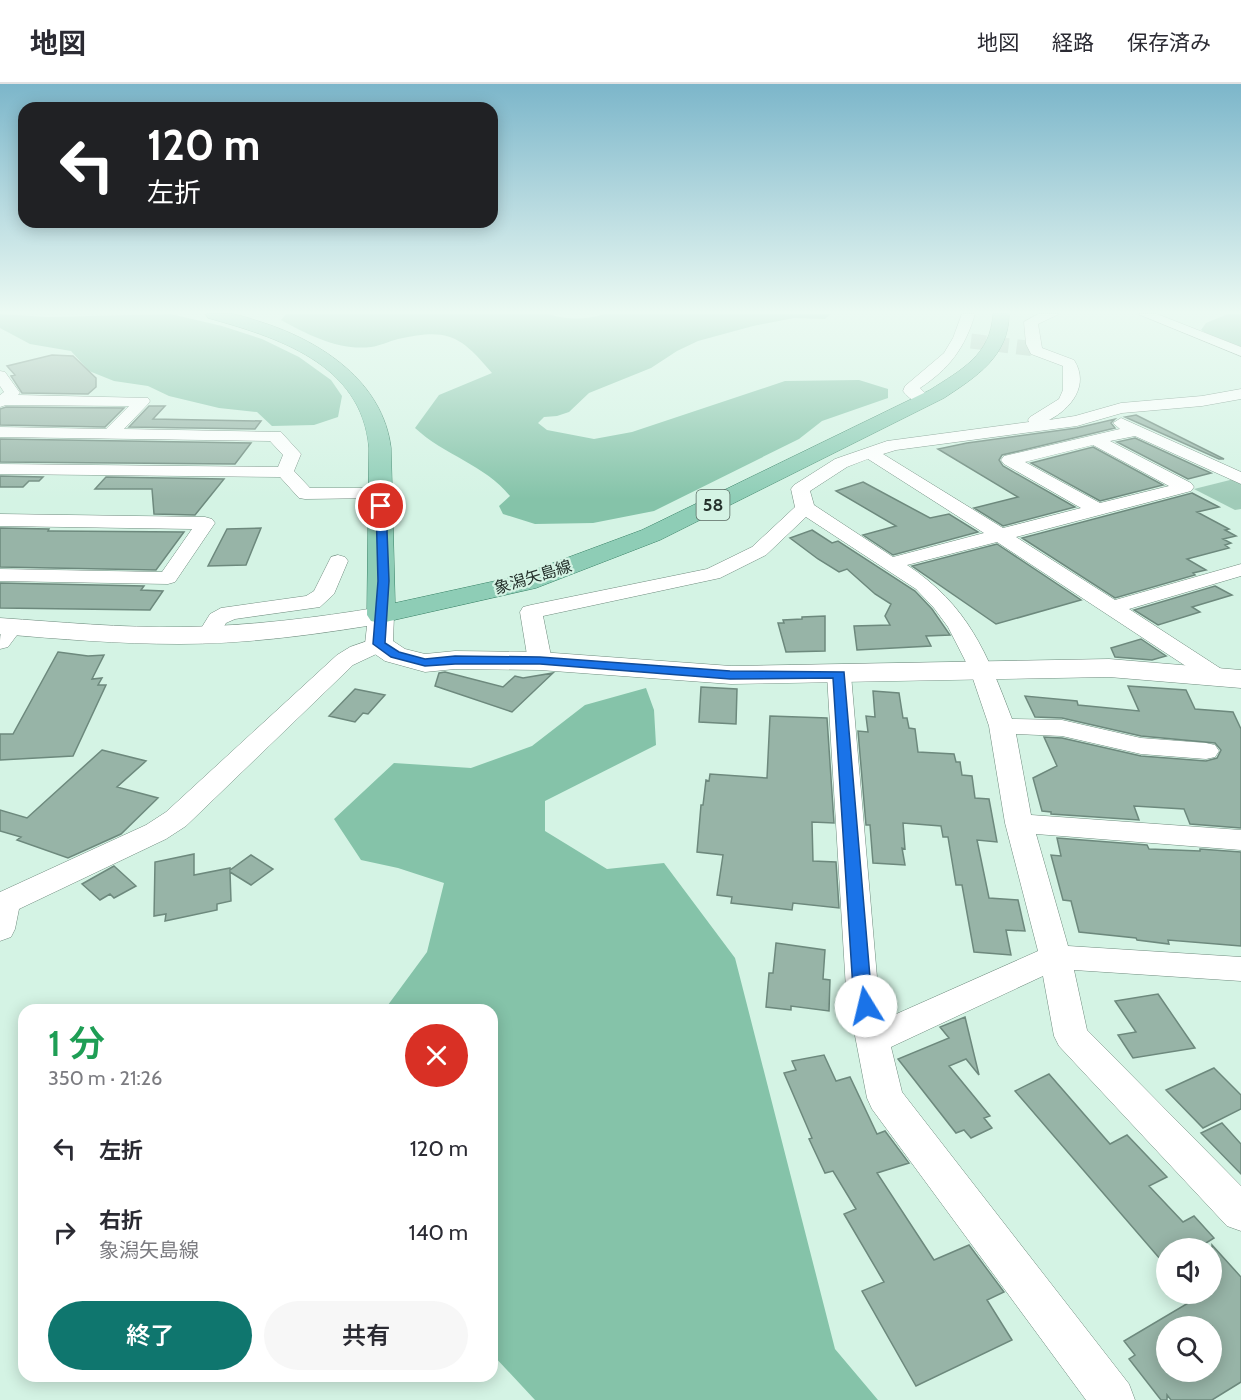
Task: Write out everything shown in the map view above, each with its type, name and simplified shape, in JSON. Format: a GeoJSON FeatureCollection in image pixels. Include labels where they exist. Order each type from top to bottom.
{"type":"FeatureCollection","features":[{"type":"Feature","properties":{"kind":"main road"},"geometry":{"type":"LineString","coordinates":[[346,375],[364,403],[379,435],[383,581],[381,615]]}},
{"type":"Feature","properties":{"kind":"main road","name":"象潟矢島線"},"geometry":{"type":"LineString","coordinates":[[381,615],[526,582],[651,535],[924,400],[964,375]]}},
{"type":"Feature","properties":{"kind":"street"},"geometry":{"type":"LineString","coordinates":[[0,375],[12,393],[1,401]]}},
{"type":"Feature","properties":{"kind":"street"},"geometry":{"type":"LineString","coordinates":[[924,400],[911,390],[913,386],[929,375]]}},
{"type":"Feature","properties":{"kind":"street"},"geometry":{"type":"LineString","coordinates":[[1030,426],[1031,422],[1064,405],[1071,395],[1072,375]]}},
{"type":"Feature","properties":{"kind":"street"},"geometry":{"type":"LineString","coordinates":[[1241,394],[1202,401],[1121,408],[1077,421],[921,440],[868,452],[841,463],[800,489],[805,508],[923,585],[942,603],[959,626],[982,670],[1002,726],[1018,823],[1055,957],[1071,1036],[1241,1213]]}},
{"type":"Feature","properties":{"kind":"street"},"geometry":{"type":"LineString","coordinates":[[1,401],[142,401],[63,469]]}},
{"type":"Feature","properties":{"kind":"street"},"geometry":{"type":"LineString","coordinates":[[1102,414],[1241,479]]}},
{"type":"Feature","properties":{"kind":"street"},"geometry":{"type":"LineString","coordinates":[[1098,510],[1010,460],[1137,430]]}},
{"type":"Feature","properties":{"kind":"street"},"geometry":{"type":"LineString","coordinates":[[0,432],[275,436],[292,454],[285,472]]}},
{"type":"Feature","properties":{"kind":"street"},"geometry":{"type":"LineString","coordinates":[[892,563],[1185,487],[1095,440]]}},
{"type":"Feature","properties":{"kind":"street"},"geometry":{"type":"LineString","coordinates":[[868,452],[1111,608],[1228,677]]}},
{"type":"Feature","properties":{"kind":"street"},"geometry":{"type":"LineString","coordinates":[[0,469],[285,472],[305,494],[380,493]]}},
{"type":"Feature","properties":{"kind":"street"},"geometry":{"type":"LineString","coordinates":[[540,661],[531,612],[713,574],[759,551],[805,508]]}},
{"type":"Feature","properties":{"kind":"street"},"geometry":{"type":"LineString","coordinates":[[0,520],[205,523],[168,578],[0,575]]}},
{"type":"Feature","properties":{"kind":"street"},"geometry":{"type":"LineString","coordinates":[[208,635],[218,619],[229,613],[304,605],[312,602],[323,594],[338,561]]}},
{"type":"Feature","properties":{"kind":"street"},"geometry":{"type":"LineString","coordinates":[[1111,608],[1241,570]]}},
{"type":"Feature","properties":{"kind":"street"},"geometry":{"type":"LineString","coordinates":[[1216,578],[1241,592]]}},
{"type":"Feature","properties":{"kind":"street"},"geometry":{"type":"LineString","coordinates":[[4,632],[208,635],[338,622],[381,615],[379,644]]}},
{"type":"Feature","properties":{"kind":"street"},"geometry":{"type":"LineString","coordinates":[[379,644],[395,655],[425,663],[455,660],[540,661],[730,675],[839,675],[1109,668],[1228,677]]}},
{"type":"Feature","properties":{"kind":"street"},"geometry":{"type":"LineString","coordinates":[[2,912],[177,819],[345,660],[379,644]]}},
{"type":"Feature","properties":{"kind":"street"},"geometry":{"type":"LineString","coordinates":[[839,675],[862,989],[885,1098],[1113,1400]]}},
{"type":"Feature","properties":{"kind":"street"},"geometry":{"type":"LineString","coordinates":[[1002,726],[1062,728],[1142,746],[1206,752]]}},
{"type":"Feature","properties":{"kind":"street"},"geometry":{"type":"LineString","coordinates":[[1018,823],[1241,840]]}},
{"type":"Feature","properties":{"kind":"street"},"geometry":{"type":"LineString","coordinates":[[873,1040],[1055,957],[1241,969]]}},
{"type":"Feature","properties":{"kind":"green space"},"geometry":{"type":"Polygon","coordinates":[[[100,375],[325,375],[331,380],[342,396],[338,417],[314,425],[272,426],[257,412],[219,408],[169,396],[148,386],[114,381],[100,375]]]}},
{"type":"Feature","properties":{"kind":"green space"},"geometry":{"type":"Polygon","coordinates":[[[486,375],[633,375],[589,393],[569,412],[544,417],[538,423],[547,430],[594,439],[632,432],[785,381],[859,380],[888,389],[888,398],[822,421],[799,439],[654,511],[593,523],[535,524],[503,514],[499,506],[510,496],[500,485],[415,428],[439,395],[486,375]]]}},
{"type":"Feature","properties":{"kind":"green space"},"geometry":{"type":"Polygon","coordinates":[[[1234,479],[1241,483],[1241,509],[1235,510],[1194,489],[1234,479]]]}},
{"type":"Feature","properties":{"kind":"green space"},"geometry":{"type":"Polygon","coordinates":[[[646,688],[654,710],[656,745],[545,801],[545,831],[607,869],[664,863],[735,958],[835,1349],[878,1400],[535,1400],[498,1360],[498,1004],[389,1004],[427,952],[444,883],[398,868],[361,860],[334,819],[394,763],[471,768],[532,746],[585,705],[646,688]]]}},
{"type":"Feature","properties":{"kind":"building"},"geometry":{"type":"Polygon","coordinates":[[[93,375],[96,378],[96,387],[88,394],[22,393],[11,376],[93,375]]]}},
{"type":"Feature","properties":{"kind":"building"},"geometry":{"type":"Polygon","coordinates":[[[149,406],[165,406],[153,419],[261,421],[255,429],[129,427],[149,406]]]}},
{"type":"Feature","properties":{"kind":"building"},"geometry":{"type":"Polygon","coordinates":[[[6,407],[124,408],[105,427],[0,425],[0,409],[6,407]]]}},
{"type":"Feature","properties":{"kind":"building"},"geometry":{"type":"Polygon","coordinates":[[[1136,415],[1224,459],[1219,459],[1125,417],[1136,415]]]}},
{"type":"Feature","properties":{"kind":"building"},"geometry":{"type":"Polygon","coordinates":[[[1115,419],[1111,423],[1115,428],[1002,455],[999,460],[1003,466],[1075,507],[1003,526],[974,508],[1018,497],[938,449],[1077,428],[1115,419]]]}},
{"type":"Feature","properties":{"kind":"building"},"geometry":{"type":"Polygon","coordinates":[[[1135,438],[1211,473],[1188,479],[1117,442],[1135,438]]]}},
{"type":"Feature","properties":{"kind":"building"},"geometry":{"type":"Polygon","coordinates":[[[0,439],[251,443],[235,464],[0,462],[0,439]]]}},
{"type":"Feature","properties":{"kind":"building"},"geometry":{"type":"Polygon","coordinates":[[[1093,447],[1163,485],[1100,501],[1031,463],[1093,447]]]}},
{"type":"Feature","properties":{"kind":"building"},"geometry":{"type":"Polygon","coordinates":[[[0,476],[43,477],[39,481],[29,481],[23,487],[0,487],[0,476]]]}},
{"type":"Feature","properties":{"kind":"building"},"geometry":{"type":"Polygon","coordinates":[[[106,477],[224,479],[195,515],[154,514],[152,489],[95,489],[106,477]]]}},
{"type":"Feature","properties":{"kind":"building"},"geometry":{"type":"Polygon","coordinates":[[[863,482],[930,518],[949,514],[978,532],[893,555],[863,535],[896,526],[836,491],[863,482]]]}},
{"type":"Feature","properties":{"kind":"building"},"geometry":{"type":"Polygon","coordinates":[[[1192,493],[1219,507],[1197,512],[1229,529],[1225,530],[1236,536],[1223,539],[1231,543],[1225,545],[1229,548],[1187,559],[1206,570],[1193,573],[1195,575],[1115,598],[1022,538],[1192,493]]]}},
{"type":"Feature","properties":{"kind":"building"},"geometry":{"type":"Polygon","coordinates":[[[0,528],[49,529],[48,531],[184,532],[156,570],[0,567],[0,528]]]}},
{"type":"Feature","properties":{"kind":"building"},"geometry":{"type":"Polygon","coordinates":[[[261,528],[246,565],[208,566],[227,529],[261,528]]]}},
{"type":"Feature","properties":{"kind":"building"},"geometry":{"type":"Polygon","coordinates":[[[812,530],[832,543],[838,541],[915,591],[932,609],[950,635],[926,636],[931,646],[857,650],[854,626],[890,625],[885,616],[891,604],[875,594],[847,569],[839,572],[790,538],[812,530]]]}},
{"type":"Feature","properties":{"kind":"building"},"geometry":{"type":"Polygon","coordinates":[[[997,544],[1081,600],[996,624],[912,566],[997,544]]]}},
{"type":"Feature","properties":{"kind":"building"},"geometry":{"type":"Polygon","coordinates":[[[0,583],[144,586],[141,590],[163,591],[150,610],[0,608],[0,583]]]}},
{"type":"Feature","properties":{"kind":"building"},"geometry":{"type":"Polygon","coordinates":[[[1215,586],[1232,595],[1192,607],[1200,612],[1158,625],[1134,610],[1215,586]]]}},
{"type":"Feature","properties":{"kind":"building"},"geometry":{"type":"Polygon","coordinates":[[[825,616],[825,651],[786,652],[778,623],[784,623],[783,620],[802,619],[802,617],[825,616]]]}},
{"type":"Feature","properties":{"kind":"building"},"geometry":{"type":"Polygon","coordinates":[[[1141,639],[1166,656],[1152,660],[1115,657],[1111,648],[1141,639]]]}},
{"type":"Feature","properties":{"kind":"building"},"geometry":{"type":"Polygon","coordinates":[[[58,652],[88,656],[104,655],[92,679],[102,678],[98,685],[106,685],[73,756],[0,760],[0,734],[13,734],[58,652]]]}},
{"type":"Feature","properties":{"kind":"building"},"geometry":{"type":"Polygon","coordinates":[[[445,672],[503,687],[515,676],[523,678],[553,673],[512,712],[435,686],[439,673],[445,672]]]}},
{"type":"Feature","properties":{"kind":"building"},"geometry":{"type":"Polygon","coordinates":[[[1128,686],[1186,690],[1195,709],[1233,712],[1241,729],[1241,828],[1190,824],[1184,809],[1134,806],[1139,820],[1051,814],[1051,812],[1042,811],[1033,778],[1057,766],[1044,737],[1062,738],[1141,756],[1206,761],[1217,758],[1221,750],[1215,743],[1141,736],[1062,718],[1035,717],[1025,696],[1077,701],[1078,705],[1139,711],[1128,686]]]}},
{"type":"Feature","properties":{"kind":"building"},"geometry":{"type":"Polygon","coordinates":[[[701,687],[737,689],[736,724],[699,722],[701,687]]]}},
{"type":"Feature","properties":{"kind":"building"},"geometry":{"type":"Polygon","coordinates":[[[355,689],[385,695],[368,714],[363,713],[355,722],[329,716],[355,689]]]}},
{"type":"Feature","properties":{"kind":"building"},"geometry":{"type":"Polygon","coordinates":[[[873,691],[899,693],[903,718],[907,718],[909,728],[915,729],[918,752],[954,754],[956,762],[960,762],[962,775],[972,776],[975,798],[989,799],[997,842],[977,840],[989,898],[1018,900],[1025,931],[1006,930],[1011,955],[974,952],[962,885],[956,885],[948,837],[943,837],[941,826],[903,823],[905,849],[902,848],[905,865],[873,863],[870,825],[866,825],[858,731],[868,732],[866,716],[875,717],[873,691]]]}},
{"type":"Feature","properties":{"kind":"building"},"geometry":{"type":"Polygon","coordinates":[[[770,716],[827,718],[834,823],[812,822],[813,861],[836,862],[839,908],[793,903],[792,910],[731,903],[732,897],[717,895],[723,855],[697,852],[701,805],[703,805],[706,780],[709,781],[710,774],[767,778],[770,716]]]}},
{"type":"Feature","properties":{"kind":"building"},"geometry":{"type":"Polygon","coordinates":[[[102,750],[146,761],[117,787],[158,798],[121,834],[68,858],[17,840],[21,837],[0,831],[0,810],[27,818],[102,750]]]}},
{"type":"Feature","properties":{"kind":"building"},"geometry":{"type":"Polygon","coordinates":[[[1057,838],[1147,845],[1149,849],[1241,852],[1241,946],[1168,940],[1169,944],[1079,932],[1071,901],[1063,900],[1051,855],[1061,856],[1057,838]]]}},
{"type":"Feature","properties":{"kind":"building"},"geometry":{"type":"Polygon","coordinates":[[[194,854],[194,875],[230,868],[230,870],[251,855],[273,869],[251,885],[230,872],[231,901],[217,904],[217,910],[165,921],[166,914],[154,916],[155,862],[194,854]]]}},
{"type":"Feature","properties":{"kind":"building"},"geometry":{"type":"Polygon","coordinates":[[[114,866],[136,886],[114,898],[110,894],[100,900],[82,884],[114,866]]]}},
{"type":"Feature","properties":{"kind":"building"},"geometry":{"type":"Polygon","coordinates":[[[776,943],[825,950],[823,979],[830,980],[829,1011],[791,1006],[791,1010],[766,1007],[769,973],[773,973],[776,943]]]}},
{"type":"Feature","properties":{"kind":"building"},"geometry":{"type":"Polygon","coordinates":[[[1158,994],[1195,1048],[1133,1058],[1118,1035],[1136,1032],[1115,1001],[1158,994]]]}},
{"type":"Feature","properties":{"kind":"building"},"geometry":{"type":"Polygon","coordinates":[[[965,1017],[979,1075],[966,1059],[949,1066],[990,1116],[984,1118],[992,1128],[971,1138],[964,1130],[956,1133],[898,1059],[949,1038],[940,1027],[965,1017]]]}},
{"type":"Feature","properties":{"kind":"building"},"geometry":{"type":"Polygon","coordinates":[[[824,1055],[836,1081],[850,1077],[877,1134],[885,1131],[909,1163],[877,1173],[934,1260],[969,1245],[1004,1292],[987,1300],[1012,1340],[916,1386],[862,1291],[884,1282],[844,1214],[856,1209],[833,1171],[825,1173],[809,1139],[812,1138],[784,1073],[796,1070],[792,1061],[824,1055]]]}},
{"type":"Feature","properties":{"kind":"building"},"geometry":{"type":"Polygon","coordinates":[[[1214,1068],[1241,1095],[1241,1109],[1203,1128],[1166,1090],[1214,1068]]]}},
{"type":"Feature","properties":{"kind":"building"},"geometry":{"type":"Polygon","coordinates":[[[1049,1074],[1110,1144],[1127,1135],[1167,1177],[1149,1186],[1183,1222],[1194,1216],[1214,1238],[1156,1238],[1156,1254],[1015,1091],[1049,1074]]]}},
{"type":"Feature","properties":{"kind":"building"},"geometry":{"type":"Polygon","coordinates":[[[1222,1123],[1241,1144],[1241,1174],[1201,1133],[1222,1123]]]}},
{"type":"Feature","properties":{"kind":"building"},"geometry":{"type":"Polygon","coordinates":[[[1222,1256],[1241,1277],[1241,1382],[1212,1400],[1171,1400],[1167,1395],[1167,1400],[1161,1400],[1129,1359],[1135,1355],[1124,1341],[1156,1322],[1156,1382],[1222,1382],[1222,1316],[1166,1316],[1186,1304],[1222,1304],[1222,1256]]]}},
{"type":"Feature","properties":{"kind":"route"},"geometry":{"type":"LineString","coordinates":[[381,506],[383,581],[379,644],[395,655],[425,663],[455,660],[540,661],[730,675],[839,675],[862,989],[866,1006]]}}]}
